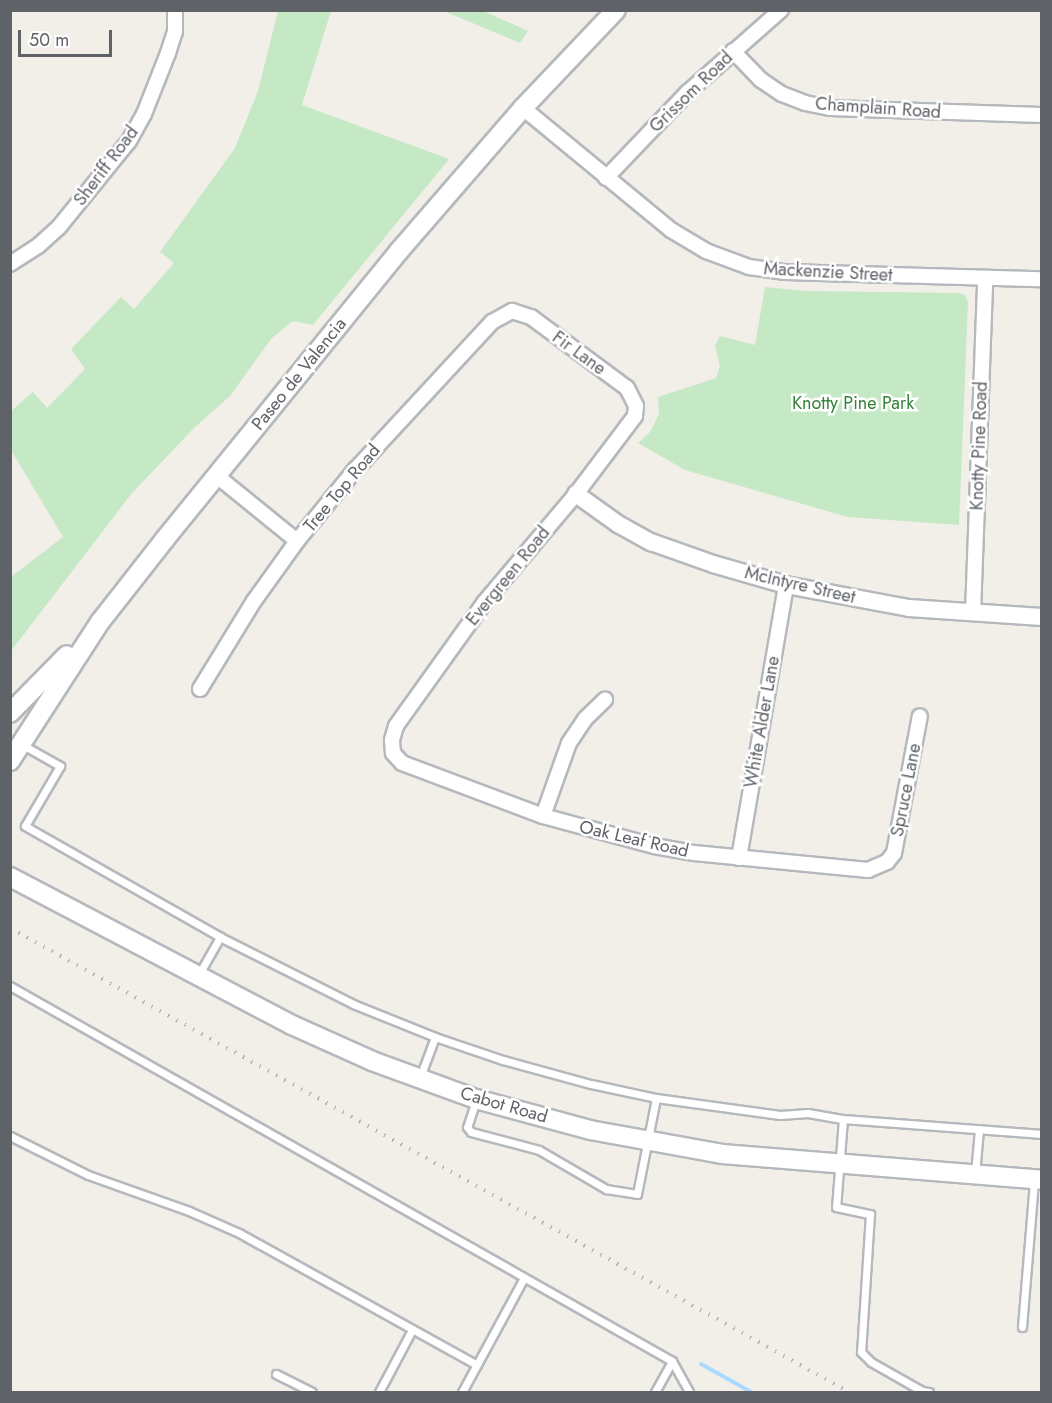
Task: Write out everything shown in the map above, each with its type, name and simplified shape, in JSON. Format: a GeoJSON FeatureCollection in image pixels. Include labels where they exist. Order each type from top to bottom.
{"type":"FeatureCollection","features":[{"type":"Feature","properties":{"kind":"main road","name":"Paseo de Valencia"},"geometry":{"type":"LineString","coordinates":[[10,761],[100,622],[217,476],[399,251],[523,108],[616,10]]}},
{"type":"Feature","properties":{"kind":"main road"},"geometry":{"type":"LineString","coordinates":[[10,713],[100,622]]}},
{"type":"Feature","properties":{"kind":"main road","name":"Cabot Road"},"geometry":{"type":"LineString","coordinates":[[10,877],[292,1025],[420,1079],[476,1099],[590,1130],[722,1154],[841,1166],[1038,1180]]}},
{"type":"Feature","properties":{"kind":"street","name":"Sheriff Road"},"geometry":{"type":"LineString","coordinates":[[10,264],[38,246],[59,227],[129,141],[144,114],[168,53],[175,32],[175,10]]}},
{"type":"Feature","properties":{"kind":"street","name":"Grissom Road"},"geometry":{"type":"LineString","coordinates":[[606,178],[688,92],[781,10]]}},
{"type":"Feature","properties":{"kind":"street","name":"Champlain Road"},"geometry":{"type":"LineString","coordinates":[[733,51],[768,85],[782,94],[813,105],[830,108],[1041,115]]}},
{"type":"Feature","properties":{"kind":"street","name":"Mackenzie Street"},"geometry":{"type":"LineString","coordinates":[[523,108],[671,230],[706,251],[748,267],[784,272],[1041,279]]}},
{"type":"Feature","properties":{"kind":"street","name":"Knotty Pine Road"},"geometry":{"type":"LineString","coordinates":[[973,614],[985,278]]}},
{"type":"Feature","properties":{"kind":"street","name":"Fir Lane"},"geometry":{"type":"LineString","coordinates":[[512,311],[531,317],[627,388],[636,406]]}},
{"type":"Feature","properties":{"kind":"street","name":"Tree Top Road"},"geometry":{"type":"LineString","coordinates":[[200,689],[254,601],[297,541],[355,470],[492,322],[512,311]]}},
{"type":"Feature","properties":{"kind":"street","name":"Evergreen Road"},"geometry":{"type":"LineString","coordinates":[[393,753],[392,740],[396,726],[484,603],[576,494],[629,426],[636,406]]}},
{"type":"Feature","properties":{"kind":"street"},"geometry":{"type":"LineString","coordinates":[[217,476],[297,541]]}},
{"type":"Feature","properties":{"kind":"street","name":"McIntyre Street"},"geometry":{"type":"LineString","coordinates":[[576,494],[618,524],[651,542],[712,564],[786,585],[909,608],[1041,617]]}},
{"type":"Feature","properties":{"kind":"street","name":"White Alder Lane"},"geometry":{"type":"LineString","coordinates":[[739,858],[786,585]]}},
{"type":"Feature","properties":{"kind":"street"},"geometry":{"type":"LineString","coordinates":[[543,816],[569,743],[585,719],[605,700]]}},
{"type":"Feature","properties":{"kind":"street","name":"Spruce Lane"},"geometry":{"type":"LineString","coordinates":[[887,862],[897,843],[920,716]]}},
{"type":"Feature","properties":{"kind":"street","name":"Oak Leaf Road"},"geometry":{"type":"LineString","coordinates":[[393,753],[402,763],[413,768],[543,816],[654,846],[739,858],[868,870],[887,862]]}},
{"type":"Feature","properties":{"kind":"lane"},"geometry":{"type":"LineString","coordinates":[[21,744],[60,766],[25,826],[220,937],[353,1005],[435,1037],[503,1060],[591,1084],[656,1098],[780,1115],[808,1113],[843,1119],[1041,1134]]}},
{"type":"Feature","properties":{"kind":"lane"},"geometry":{"type":"LineString","coordinates":[[197,977],[220,937]]}},
{"type":"Feature","properties":{"kind":"lane"},"geometry":{"type":"LineString","coordinates":[[10,986],[672,1361],[689,1392]]}},
{"type":"Feature","properties":{"kind":"lane"},"geometry":{"type":"LineString","coordinates":[[420,1079],[435,1037]]}},
{"type":"Feature","properties":{"kind":"lane"},"geometry":{"type":"LineString","coordinates":[[476,1099],[467,1127],[471,1132],[539,1150],[606,1189],[637,1194],[656,1098]]}},
{"type":"Feature","properties":{"kind":"lane"},"geometry":{"type":"LineString","coordinates":[[843,1119],[836,1208],[870,1214],[861,1352],[871,1362],[922,1391],[929,1392]]}},
{"type":"Feature","properties":{"kind":"lane"},"geometry":{"type":"LineString","coordinates":[[975,1175],[979,1129]]}},
{"type":"Feature","properties":{"kind":"lane"},"geometry":{"type":"LineString","coordinates":[[10,1136],[88,1175],[189,1211],[239,1233],[477,1365]]}},
{"type":"Feature","properties":{"kind":"lane"},"geometry":{"type":"LineString","coordinates":[[1022,1327],[1038,1180]]}},
{"type":"Feature","properties":{"kind":"lane"},"geometry":{"type":"LineString","coordinates":[[462,1392],[524,1278]]}},
{"type":"Feature","properties":{"kind":"lane"},"geometry":{"type":"LineString","coordinates":[[379,1392],[412,1330]]}},
{"type":"Feature","properties":{"kind":"lane"},"geometry":{"type":"LineString","coordinates":[[655,1392],[672,1361]]}},
{"type":"Feature","properties":{"kind":"lane"},"geometry":{"type":"LineString","coordinates":[[276,1374],[312,1392]]}},
{"type":"Feature","properties":{"kind":"green space"},"geometry":{"type":"Polygon","coordinates":[[[278,11],[331,11],[302,105],[449,159],[313,325],[293,321],[271,339],[230,396],[195,427],[132,493],[11,651],[11,577],[63,537],[11,450],[11,411],[33,392],[47,408],[85,369],[71,349],[121,297],[134,309],[174,263],[160,252],[235,148],[258,91],[278,11]]]}},
{"type":"Feature","properties":{"kind":"green space"},"geometry":{"type":"Polygon","coordinates":[[[444,11],[483,11],[528,31],[520,43],[444,11]]]}},
{"type":"Feature","properties":{"kind":"green space","name":"Knotty Pine Park"},"geometry":{"type":"Polygon","coordinates":[[[765,287],[807,291],[959,293],[965,295],[968,302],[959,525],[848,517],[685,470],[638,443],[650,432],[659,414],[658,397],[716,378],[720,366],[715,346],[720,336],[755,345],[765,287]]]}},
{"type":"Feature","properties":{"kind":"waterway"},"geometry":{"type":"LineString","coordinates":[[701,1364],[751,1392]]}},
{"type":"Feature","properties":{"kind":"railway"},"geometry":{"type":"LineString","coordinates":[[10,928],[849,1392]]}}]}
